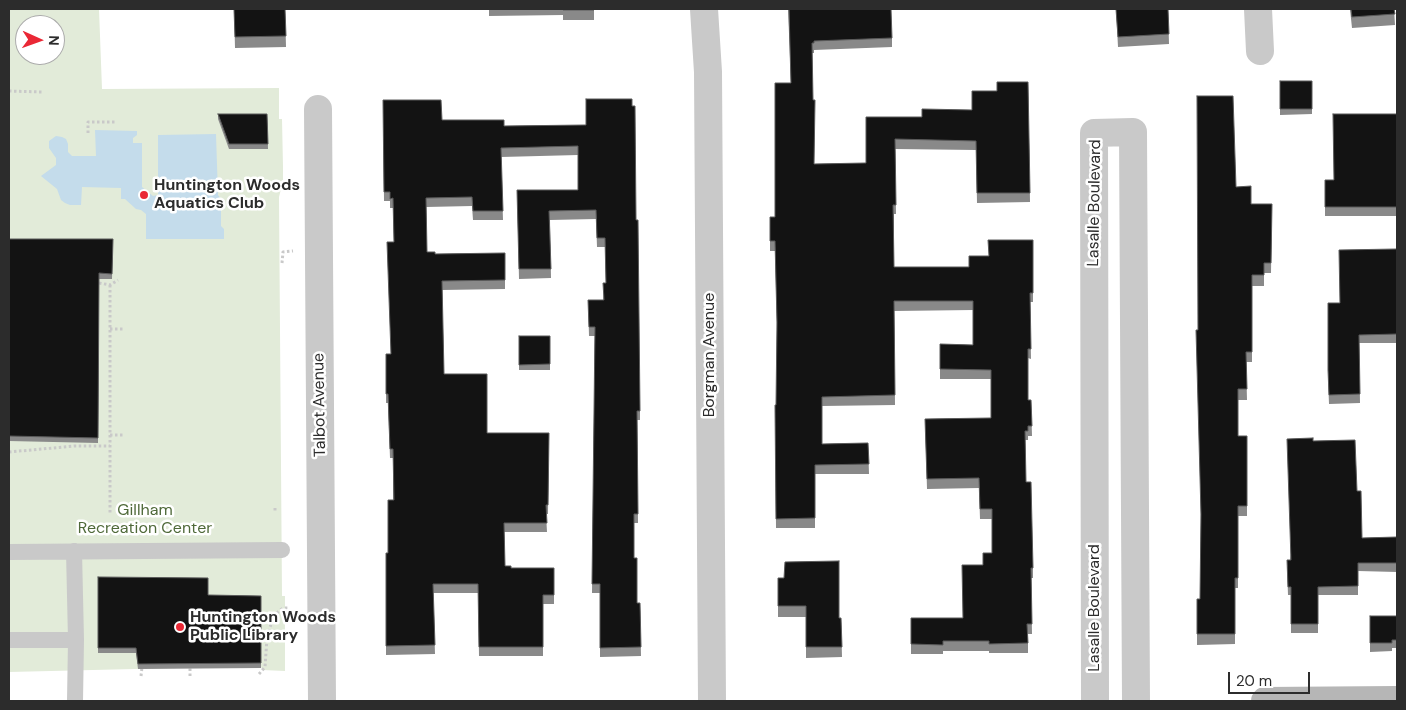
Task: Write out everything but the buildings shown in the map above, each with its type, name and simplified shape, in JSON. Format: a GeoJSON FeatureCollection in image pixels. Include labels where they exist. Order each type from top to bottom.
{"type":"FeatureCollection","features":[{"type":"Feature","properties":{"kind":"street","name":"Borgman Avenue"},"geometry":{"type":"LineString","coordinates":[[704,9],[708,72],[712,701]]}},
{"type":"Feature","properties":{"kind":"street"},"geometry":{"type":"LineString","coordinates":[[1258,9],[1260,51]]}},
{"type":"Feature","properties":{"kind":"street","name":"Talbot Avenue"},"geometry":{"type":"LineString","coordinates":[[318,109],[322,701]]}},
{"type":"Feature","properties":{"kind":"street","name":"Lasalle Boulevard"},"geometry":{"type":"LineString","coordinates":[[1095,701],[1094,133],[1133,132],[1136,701]]}},
{"type":"Feature","properties":{"kind":"street"},"geometry":{"type":"LineString","coordinates":[[1265,701],[1397,700]]}},
{"type":"Feature","properties":{"kind":"lane"},"geometry":{"type":"LineString","coordinates":[[9,552],[282,550]]}},
{"type":"Feature","properties":{"kind":"lane"},"geometry":{"type":"LineString","coordinates":[[74,551],[75,701]]}},
{"type":"Feature","properties":{"kind":"lane"},"geometry":{"type":"LineString","coordinates":[[9,640],[76,640]]}},
{"type":"Feature","properties":{"kind":"path"},"geometry":{"type":"LineString","coordinates":[[9,91],[42,92]]}},
{"type":"Feature","properties":{"kind":"path"},"geometry":{"type":"LineString","coordinates":[[88,133],[88,122],[116,122]]}},
{"type":"Feature","properties":{"kind":"path"},"geometry":{"type":"LineString","coordinates":[[99,283],[110,285],[118,280]]}},
{"type":"Feature","properties":{"kind":"path"},"geometry":{"type":"LineString","coordinates":[[110,285],[110,514]]}},
{"type":"Feature","properties":{"kind":"path"},"geometry":{"type":"LineString","coordinates":[[110,329],[124,329]]}},
{"type":"Feature","properties":{"kind":"path"},"geometry":{"type":"LineString","coordinates":[[110,435],[125,435]]}},
{"type":"Feature","properties":{"kind":"path"},"geometry":{"type":"LineString","coordinates":[[9,452],[75,446],[110,446]]}},
{"type":"Feature","properties":{"kind":"path"},"geometry":{"type":"LineString","coordinates":[[275,508],[275,514]]}},
{"type":"Feature","properties":{"kind":"path"},"geometry":{"type":"LineString","coordinates":[[259,674],[265,666],[271,624],[278,612],[283,608],[289,608]]}},
{"type":"Feature","properties":{"kind":"path"},"geometry":{"type":"LineString","coordinates":[[141,676],[142,667],[151,667]]}},
{"type":"Feature","properties":{"kind":"path"},"geometry":{"type":"LineString","coordinates":[[181,667],[190,668],[190,676]]}},
{"type":"Feature","properties":{"kind":"green space","name":"Gillham Recreation Center"},"geometry":{"type":"Polygon","coordinates":[[[9,9],[99,9],[102,89],[279,88],[279,119],[282,119],[283,167],[283,181],[279,197],[282,596],[285,596],[285,671],[262,670],[261,666],[9,672],[9,9]]]}},
{"type":"Feature","properties":{"kind":"water"},"geometry":{"type":"Polygon","coordinates":[[[95,130],[137,131],[137,135],[133,138],[133,143],[142,143],[142,187],[153,196],[158,195],[158,135],[216,134],[218,195],[221,199],[221,226],[224,229],[224,239],[146,239],[146,214],[136,209],[125,199],[121,199],[121,188],[82,187],[81,205],[70,205],[61,200],[57,189],[41,176],[56,165],[56,158],[49,148],[49,141],[56,136],[62,137],[66,139],[68,152],[72,156],[96,156],[95,130]]]}},
{"type":"Feature","properties":{"kind":"place","name":"Huntington Woods Aquatics Club"},"geometry":{"type":"Point","coordinates":[144,195]}},
{"type":"Feature","properties":{"kind":"place","name":"Huntington Woods Public Library"},"geometry":{"type":"Point","coordinates":[180,627]}}]}
